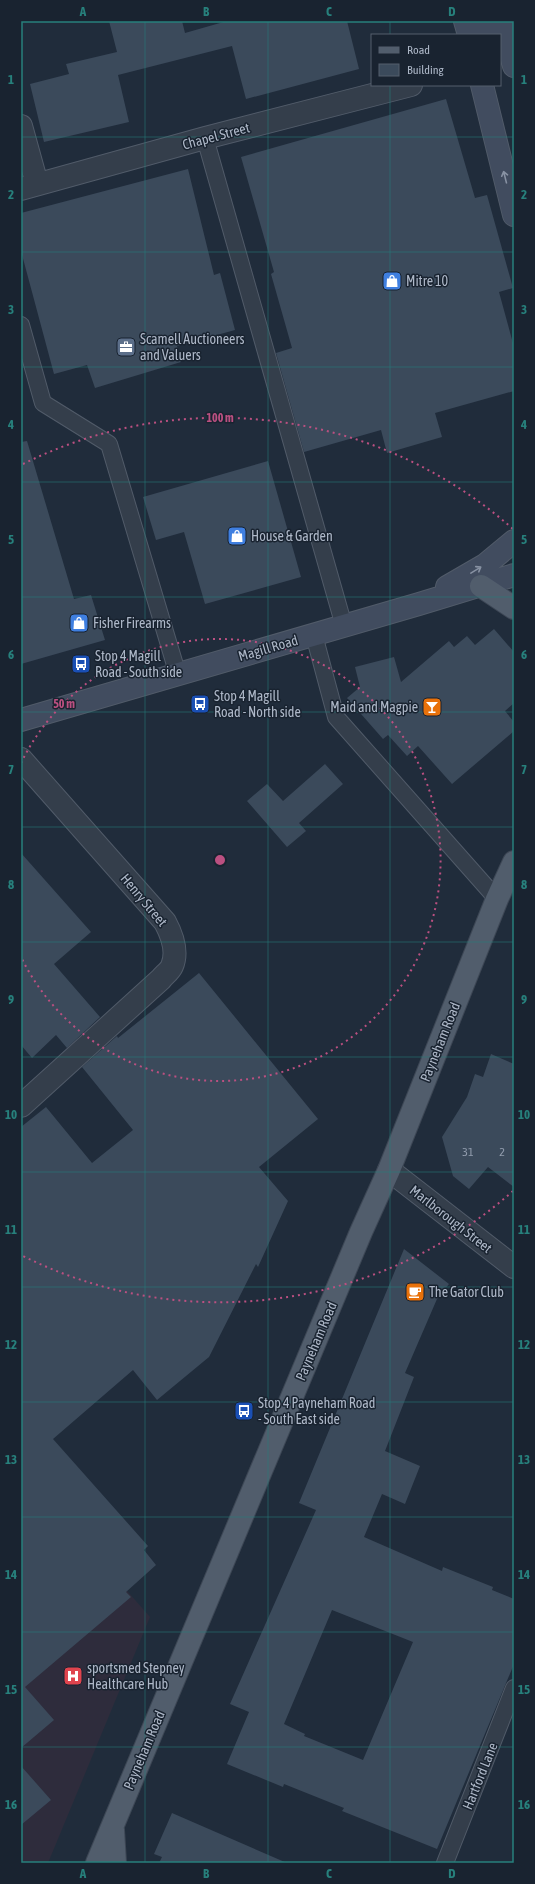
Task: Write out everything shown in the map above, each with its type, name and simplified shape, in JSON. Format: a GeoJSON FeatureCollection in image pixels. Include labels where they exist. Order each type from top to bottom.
{"type":"FeatureCollection","features":[{"type":"Feature","properties":{"kind":"main road"},"geometry":{"type":"LineString","coordinates":[[465,21],[469,34]]}},
{"type":"Feature","properties":{"kind":"main road"},"geometry":{"type":"LineString","coordinates":[[483,21],[485,34]]}},
{"type":"Feature","properties":{"kind":"main road"},"geometry":{"type":"LineString","coordinates":[[501,21],[514,66]]}},
{"type":"Feature","properties":{"kind":"main road"},"geometry":{"type":"LineString","coordinates":[[482,86],[514,215]]}},
{"type":"Feature","properties":{"kind":"main road"},"geometry":{"type":"LineString","coordinates":[[419,604],[485,565],[514,541]]}},
{"type":"Feature","properties":{"kind":"main road","name":"Magill Road"},"geometry":{"type":"LineString","coordinates":[[21,720],[481,586],[514,575]]}},
{"type":"Feature","properties":{"kind":"main road"},"geometry":{"type":"LineString","coordinates":[[481,586],[514,608]]}},
{"type":"Feature","properties":{"kind":"main road","name":"Payneham Road"},"geometry":{"type":"LineString","coordinates":[[97,1863],[358,1239],[389,1170],[497,899],[514,862]]}},
{"type":"Feature","properties":{"kind":"main road"},"geometry":{"type":"LineString","coordinates":[[112,1827],[115,1863]]}},
{"type":"Feature","properties":{"kind":"street","name":"Chapel Street"},"geometry":{"type":"LineString","coordinates":[[29,187],[205,138],[407,86]]}},
{"type":"Feature","properties":{"kind":"street"},"geometry":{"type":"LineString","coordinates":[[21,126],[29,187]]}},
{"type":"Feature","properties":{"kind":"street","name":"Henry Street"},"geometry":{"type":"LineString","coordinates":[[21,759],[165,922],[173,938],[174,950],[172,966],[161,979],[21,1106]]}},
{"type":"Feature","properties":{"kind":"street","name":"Marlborough Street"},"geometry":{"type":"LineString","coordinates":[[389,1170],[514,1267]]}},
{"type":"Feature","properties":{"kind":"lane"},"geometry":{"type":"LineString","coordinates":[[205,138],[344,626]]}},
{"type":"Feature","properties":{"kind":"lane"},"geometry":{"type":"LineString","coordinates":[[21,325],[43,403],[109,444],[178,675]]}},
{"type":"Feature","properties":{"kind":"lane"},"geometry":{"type":"LineString","coordinates":[[314,635],[336,717],[497,899]]}},
{"type":"Feature","properties":{"kind":"lane","name":"Hartford Lane"},"geometry":{"type":"LineString","coordinates":[[445,1863],[514,1688]]}},
{"type":"Feature","properties":{"kind":"shaded area","name":"sportsmed Stepney Healthcare Hub"},"geometry":{"type":"Polygon","coordinates":[[[21,1470],[150,1617],[48,1863],[21,1863],[21,1470]]]}},
{"type":"Feature","properties":{"kind":"building"},"geometry":{"type":"Polygon","coordinates":[[[109,21],[182,21],[185,33],[227,21],[347,21],[359,69],[246,99],[232,46],[118,75],[129,122],[44,142],[30,84],[69,74],[66,64],[117,52],[109,21]]]}},
{"type":"Feature","properties":{"kind":"building","name":"Mitre 10"},"geometry":{"type":"Polygon","coordinates":[[[446,99],[475,198],[487,195],[513,288],[499,292],[514,347],[514,391],[435,413],[442,437],[387,453],[381,430],[304,452],[276,353],[292,348],[271,274],[274,272],[241,157],[446,99]]]}},
{"type":"Feature","properties":{"kind":"building"},"geometry":{"type":"Polygon","coordinates":[[[188,169],[214,275],[220,273],[235,330],[177,346],[181,362],[95,388],[87,365],[54,374],[21,251],[21,213],[188,169]]]}},
{"type":"Feature","properties":{"kind":"building"},"geometry":{"type":"Polygon","coordinates":[[[27,441],[74,599],[91,595],[105,640],[21,664],[21,442],[27,441]]]}},
{"type":"Feature","properties":{"kind":"building","name":"House & Garden"},"geometry":{"type":"Polygon","coordinates":[[[268,461],[301,577],[205,604],[184,532],[156,540],[143,497],[268,461]]]}},
{"type":"Feature","properties":{"kind":"building","name":"Maid and Magpie"},"geometry":{"type":"Polygon","coordinates":[[[494,629],[514,652],[514,703],[505,711],[514,722],[514,731],[452,784],[418,746],[407,756],[388,735],[383,739],[347,698],[360,687],[355,667],[394,657],[401,682],[449,641],[454,647],[467,636],[475,645],[494,629]]]}},
{"type":"Feature","properties":{"kind":"building"},"geometry":{"type":"Polygon","coordinates":[[[325,764],[343,784],[299,823],[306,831],[287,847],[247,801],[267,784],[283,801],[325,764]]]}},
{"type":"Feature","properties":{"kind":"building"},"geometry":{"type":"Polygon","coordinates":[[[21,853],[91,932],[54,964],[100,1017],[67,1048],[56,1035],[32,1058],[21,1045],[21,853]]]}},
{"type":"Feature","properties":{"kind":"building"},"geometry":{"type":"Polygon","coordinates":[[[199,973],[318,1119],[259,1167],[288,1201],[258,1267],[256,1264],[209,1357],[157,1400],[133,1370],[53,1439],[148,1546],[144,1550],[156,1565],[126,1592],[131,1597],[25,1687],[54,1720],[21,1748],[21,1127],[46,1107],[92,1163],[133,1130],[82,1067],[117,1036],[118,1038],[199,973]]]}},
{"type":"Feature","properties":{"kind":"building"},"geometry":{"type":"Polygon","coordinates":[[[491,1054],[514,1064],[514,1187],[488,1167],[469,1189],[453,1176],[442,1137],[467,1097],[475,1074],[483,1077],[491,1054]]]}},
{"type":"Feature","properties":{"kind":"building"},"geometry":{"type":"Polygon","coordinates":[[[404,1249],[449,1284],[437,1299],[405,1373],[414,1377],[385,1451],[420,1466],[405,1504],[382,1494],[364,1537],[442,1571],[443,1567],[493,1587],[492,1590],[514,1599],[514,1664],[437,1849],[342,1811],[344,1808],[284,1784],[283,1787],[227,1764],[249,1712],[230,1704],[316,1510],[299,1503],[404,1249]],[[332,1610],[284,1724],[305,1734],[304,1736],[363,1760],[413,1642],[332,1610]]]}},
{"type":"Feature","properties":{"kind":"building"},"geometry":{"type":"Polygon","coordinates":[[[21,1766],[51,1800],[21,1825],[21,1766]]]}},
{"type":"Feature","properties":{"kind":"building"},"geometry":{"type":"Polygon","coordinates":[[[172,1813],[287,1863],[159,1863],[162,1857],[154,1854],[172,1813]]]}},
{"type":"Feature","properties":{"kind":"place","name":"Mitre 10"},"geometry":{"type":"Point","coordinates":[392,281]}},
{"type":"Feature","properties":{"kind":"place","name":"Scamell Auctioneers and Valuers"},"geometry":{"type":"Point","coordinates":[126,347]}},
{"type":"Feature","properties":{"kind":"place","name":"House & Garden"},"geometry":{"type":"Point","coordinates":[237,536]}},
{"type":"Feature","properties":{"kind":"place","name":"Fisher Firearms"},"geometry":{"type":"Point","coordinates":[79,623]}},
{"type":"Feature","properties":{"kind":"place","name":"Stop 4 Magill Road - South side"},"geometry":{"type":"Point","coordinates":[81,664]}},
{"type":"Feature","properties":{"kind":"place","name":"Stop 4 Magill Road - North side"},"geometry":{"type":"Point","coordinates":[200,704]}},
{"type":"Feature","properties":{"kind":"place","name":"Maid and Magpie"},"geometry":{"type":"Point","coordinates":[432,707]}},
{"type":"Feature","properties":{"kind":"place","name":"The Gator Club"},"geometry":{"type":"Point","coordinates":[415,1292]}},
{"type":"Feature","properties":{"kind":"place","name":"Stop 4 Payneham Road - South East side"},"geometry":{"type":"Point","coordinates":[244,1411]}},
{"type":"Feature","properties":{"kind":"place","name":"sportsmed Stepney Healthcare Hub"},"geometry":{"type":"Point","coordinates":[73,1676]}}]}
